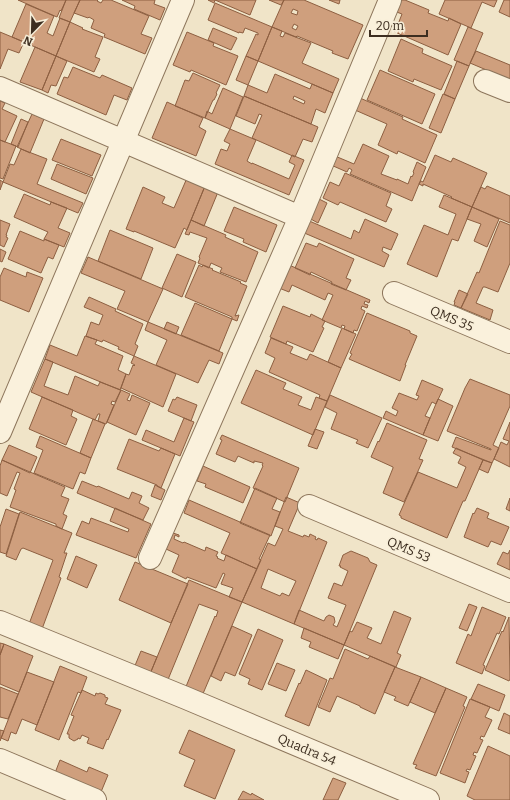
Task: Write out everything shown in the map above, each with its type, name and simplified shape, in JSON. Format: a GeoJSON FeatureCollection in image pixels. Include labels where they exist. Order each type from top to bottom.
{"type":"FeatureCollection","features":[{"type":"Feature","properties":{"kind":"street"},"geometry":{"type":"LineString","coordinates":[[0,432],[183,0]]}},
{"type":"Feature","properties":{"kind":"street"},"geometry":{"type":"LineString","coordinates":[[150,558],[300,217],[390,0]]}},
{"type":"Feature","properties":{"kind":"street"},"geometry":{"type":"LineString","coordinates":[[486,81],[510,91]]}},
{"type":"Feature","properties":{"kind":"street"},"geometry":{"type":"LineString","coordinates":[[0,88],[300,217]]}},
{"type":"Feature","properties":{"kind":"street","name":"QMS 35"},"geometry":{"type":"LineString","coordinates":[[394,293],[510,342]]}},
{"type":"Feature","properties":{"kind":"street","name":"QMS 53"},"geometry":{"type":"LineString","coordinates":[[309,506],[510,591]]}},
{"type":"Feature","properties":{"kind":"street","name":"Quadra 54"},"geometry":{"type":"LineString","coordinates":[[0,622],[186,698],[428,800]]}},
{"type":"Feature","properties":{"kind":"street"},"geometry":{"type":"LineString","coordinates":[[0,760],[95,800]]}},
{"type":"Feature","properties":{"kind":"building"},"geometry":{"type":"Polygon","coordinates":[[[18,0],[66,0],[57,17],[18,0]]]}},
{"type":"Feature","properties":{"kind":"building"},"geometry":{"type":"Polygon","coordinates":[[[66,0],[80,0],[70,22],[59,18],[66,0]]]}},
{"type":"Feature","properties":{"kind":"building"},"geometry":{"type":"Polygon","coordinates":[[[80,0],[98,0],[97,1],[101,3],[103,0],[111,0],[149,16],[141,34],[152,38],[145,54],[104,37],[105,34],[91,28],[94,20],[74,13],[80,0]]]}},
{"type":"Feature","properties":{"kind":"building"},"geometry":{"type":"Polygon","coordinates":[[[122,0],[155,0],[154,4],[165,8],[160,20],[134,9],[135,6],[122,0]]]}},
{"type":"Feature","properties":{"kind":"building"},"geometry":{"type":"Polygon","coordinates":[[[208,0],[215,0],[214,3],[208,0]]]}},
{"type":"Feature","properties":{"kind":"building"},"geometry":{"type":"Polygon","coordinates":[[[215,0],[256,0],[250,15],[215,0]]]}},
{"type":"Feature","properties":{"kind":"building"},"geometry":{"type":"Polygon","coordinates":[[[269,0],[284,0],[281,5],[269,0]]]}},
{"type":"Feature","properties":{"kind":"building"},"geometry":{"type":"Polygon","coordinates":[[[284,0],[304,0],[363,25],[348,59],[332,53],[333,51],[272,27],[284,0]],[[293,9],[291,13],[297,15],[298,11],[293,9]],[[294,24],[292,28],[296,30],[298,26],[294,24]]]}},
{"type":"Feature","properties":{"kind":"building"},"geometry":{"type":"Polygon","coordinates":[[[329,0],[340,0],[339,4],[329,0]]]}},
{"type":"Feature","properties":{"kind":"building"},"geometry":{"type":"Polygon","coordinates":[[[398,0],[405,0],[429,10],[428,13],[448,21],[449,18],[461,24],[448,55],[395,32],[402,14],[394,11],[398,0]]]}},
{"type":"Feature","properties":{"kind":"building"},"geometry":{"type":"Polygon","coordinates":[[[445,0],[497,0],[494,7],[482,2],[471,28],[439,14],[445,0]]]}},
{"type":"Feature","properties":{"kind":"building"},"geometry":{"type":"Polygon","coordinates":[[[504,0],[510,0],[510,17],[499,12],[504,0]]]}},
{"type":"Feature","properties":{"kind":"building"},"geometry":{"type":"Polygon","coordinates":[[[215,3],[272,27],[258,61],[246,56],[256,34],[258,35],[258,33],[245,28],[243,33],[239,33],[208,20],[215,3]]]}},
{"type":"Feature","properties":{"kind":"building"},"geometry":{"type":"Polygon","coordinates":[[[26,4],[54,16],[47,33],[53,36],[60,18],[70,22],[56,56],[12,37],[26,4]]]}},
{"type":"Feature","properties":{"kind":"building"},"geometry":{"type":"Polygon","coordinates":[[[70,22],[83,28],[82,29],[103,37],[95,57],[100,59],[94,72],[56,56],[70,22]]]}},
{"type":"Feature","properties":{"kind":"building"},"geometry":{"type":"Polygon","coordinates":[[[272,27],[282,31],[280,36],[283,37],[285,33],[311,43],[302,63],[339,79],[333,93],[258,61],[272,27]]]}},
{"type":"Feature","properties":{"kind":"building"},"geometry":{"type":"Polygon","coordinates":[[[468,27],[483,33],[469,66],[454,60],[468,27]]]}},
{"type":"Feature","properties":{"kind":"building"},"geometry":{"type":"Polygon","coordinates":[[[213,28],[237,38],[231,50],[208,40],[213,28]]]}},
{"type":"Feature","properties":{"kind":"building"},"geometry":{"type":"Polygon","coordinates":[[[0,32],[24,42],[19,53],[8,49],[0,69],[0,32]]]}},
{"type":"Feature","properties":{"kind":"building"},"geometry":{"type":"Polygon","coordinates":[[[187,32],[214,43],[213,46],[238,56],[226,85],[191,70],[190,72],[173,65],[187,32]]]}},
{"type":"Feature","properties":{"kind":"building"},"geometry":{"type":"Polygon","coordinates":[[[401,39],[423,49],[422,53],[452,66],[441,90],[414,79],[413,82],[388,71],[401,39]]]}},
{"type":"Feature","properties":{"kind":"building"},"geometry":{"type":"Polygon","coordinates":[[[35,47],[56,56],[42,90],[20,82],[35,47]]]}},
{"type":"Feature","properties":{"kind":"building"},"geometry":{"type":"Polygon","coordinates":[[[476,51],[510,65],[510,80],[470,63],[476,51]]]}},
{"type":"Feature","properties":{"kind":"building"},"geometry":{"type":"Polygon","coordinates":[[[56,56],[67,61],[56,86],[51,85],[48,93],[42,90],[56,56]]]}},
{"type":"Feature","properties":{"kind":"building"},"geometry":{"type":"Polygon","coordinates":[[[246,56],[258,61],[248,85],[236,80],[246,56]]]}},
{"type":"Feature","properties":{"kind":"building"},"geometry":{"type":"Polygon","coordinates":[[[457,61],[469,66],[455,99],[444,94],[457,61]]]}},
{"type":"Feature","properties":{"kind":"building"},"geometry":{"type":"Polygon","coordinates":[[[73,67],[100,78],[102,75],[132,88],[127,100],[114,95],[106,115],[57,94],[64,77],[68,78],[73,67]]]}},
{"type":"Feature","properties":{"kind":"building"},"geometry":{"type":"Polygon","coordinates":[[[380,70],[435,94],[422,124],[367,100],[380,70]]]}},
{"type":"Feature","properties":{"kind":"building"},"geometry":{"type":"Polygon","coordinates":[[[193,73],[220,85],[205,118],[175,106],[185,80],[189,81],[193,73]]]}},
{"type":"Feature","properties":{"kind":"building"},"geometry":{"type":"Polygon","coordinates":[[[275,74],[310,89],[312,84],[333,93],[325,113],[316,109],[311,124],[244,96],[248,85],[267,93],[275,74]],[[294,96],[293,99],[304,104],[305,101],[294,96]]]}},
{"type":"Feature","properties":{"kind":"building"},"geometry":{"type":"Polygon","coordinates":[[[223,88],[243,97],[230,129],[205,118],[207,111],[212,114],[223,88]]]}},
{"type":"Feature","properties":{"kind":"building"},"geometry":{"type":"Polygon","coordinates":[[[443,94],[455,99],[441,133],[429,128],[443,94]]]}},
{"type":"Feature","properties":{"kind":"building"},"geometry":{"type":"Polygon","coordinates":[[[244,96],[318,127],[312,142],[303,139],[295,157],[252,138],[262,115],[259,114],[255,124],[236,116],[244,96]]]}},
{"type":"Feature","properties":{"kind":"building"},"geometry":{"type":"Polygon","coordinates":[[[360,98],[403,117],[402,119],[437,135],[425,163],[398,151],[397,154],[378,145],[387,124],[355,110],[360,98]]]}},
{"type":"Feature","properties":{"kind":"building"},"geometry":{"type":"Polygon","coordinates":[[[0,101],[5,103],[2,109],[17,116],[5,142],[0,140],[0,101]]]}},
{"type":"Feature","properties":{"kind":"building"},"geometry":{"type":"Polygon","coordinates":[[[167,102],[203,118],[199,127],[206,131],[196,156],[152,138],[167,102]]]}},
{"type":"Feature","properties":{"kind":"building"},"geometry":{"type":"Polygon","coordinates":[[[32,114],[44,119],[30,153],[17,147],[32,114]]]}},
{"type":"Feature","properties":{"kind":"building"},"geometry":{"type":"Polygon","coordinates":[[[21,119],[28,122],[18,147],[11,144],[21,119]]]}},
{"type":"Feature","properties":{"kind":"building"},"geometry":{"type":"Polygon","coordinates":[[[230,129],[256,140],[247,161],[252,164],[289,179],[295,165],[289,162],[292,155],[304,160],[289,195],[215,164],[221,149],[227,151],[230,144],[224,141],[230,129]]]}},
{"type":"Feature","properties":{"kind":"building"},"geometry":{"type":"Polygon","coordinates":[[[61,139],[101,155],[92,176],[52,160],[61,139]]]}},
{"type":"Feature","properties":{"kind":"building"},"geometry":{"type":"Polygon","coordinates":[[[0,140],[16,146],[3,179],[0,178],[0,140]]]}},
{"type":"Feature","properties":{"kind":"building"},"geometry":{"type":"Polygon","coordinates":[[[363,144],[389,156],[381,174],[397,180],[408,184],[414,173],[413,172],[417,162],[426,167],[412,201],[350,174],[352,170],[349,168],[347,172],[331,165],[335,156],[354,164],[363,144]]]}},
{"type":"Feature","properties":{"kind":"building"},"geometry":{"type":"Polygon","coordinates":[[[21,149],[47,159],[37,184],[83,203],[78,213],[3,182],[10,164],[14,165],[21,149]]]}},
{"type":"Feature","properties":{"kind":"building"},"geometry":{"type":"Polygon","coordinates":[[[435,155],[451,162],[453,158],[487,173],[472,207],[423,184],[423,186],[419,184],[421,181],[423,182],[435,155]]]}},
{"type":"Feature","properties":{"kind":"building"},"geometry":{"type":"Polygon","coordinates":[[[57,164],[93,178],[86,194],[51,179],[57,164]]]}},
{"type":"Feature","properties":{"kind":"building"},"geometry":{"type":"Polygon","coordinates":[[[345,173],[391,193],[386,206],[392,209],[386,222],[340,202],[338,205],[323,198],[330,182],[339,186],[345,173]]]}},
{"type":"Feature","properties":{"kind":"building"},"geometry":{"type":"Polygon","coordinates":[[[187,178],[205,186],[187,230],[184,228],[175,248],[126,229],[143,187],[165,197],[162,203],[174,208],[187,178]]]}},
{"type":"Feature","properties":{"kind":"building"},"geometry":{"type":"Polygon","coordinates":[[[0,180],[3,182],[0,190],[0,180]]]}},
{"type":"Feature","properties":{"kind":"building"},"geometry":{"type":"Polygon","coordinates":[[[205,186],[218,192],[204,226],[191,220],[205,186]]]}},
{"type":"Feature","properties":{"kind":"building"},"geometry":{"type":"Polygon","coordinates":[[[487,186],[510,196],[510,223],[472,207],[481,187],[485,189],[487,186]]]}},
{"type":"Feature","properties":{"kind":"building"},"geometry":{"type":"Polygon","coordinates":[[[24,194],[50,205],[51,202],[67,208],[58,228],[70,233],[64,247],[44,239],[48,232],[14,217],[24,194]]]}},
{"type":"Feature","properties":{"kind":"building"},"geometry":{"type":"Polygon","coordinates":[[[444,195],[472,207],[458,241],[452,239],[437,277],[407,264],[424,225],[448,235],[456,214],[439,207],[444,195]]]}},
{"type":"Feature","properties":{"kind":"building"},"geometry":{"type":"Polygon","coordinates":[[[317,198],[327,203],[318,223],[309,218],[317,198]]]}},
{"type":"Feature","properties":{"kind":"building"},"geometry":{"type":"Polygon","coordinates":[[[234,207],[277,225],[266,252],[243,242],[244,239],[224,231],[234,207]]]}},
{"type":"Feature","properties":{"kind":"building"},"geometry":{"type":"Polygon","coordinates":[[[472,207],[499,219],[487,247],[474,241],[481,224],[467,219],[472,207]]]}},
{"type":"Feature","properties":{"kind":"building"},"geometry":{"type":"Polygon","coordinates":[[[365,219],[398,234],[391,250],[383,247],[382,251],[389,255],[384,267],[302,232],[307,220],[351,239],[354,230],[359,233],[365,219]]]}},
{"type":"Feature","properties":{"kind":"building"},"geometry":{"type":"Polygon","coordinates":[[[0,220],[10,224],[6,235],[8,238],[4,247],[0,245],[0,220]]]}},
{"type":"Feature","properties":{"kind":"building"},"geometry":{"type":"Polygon","coordinates":[[[191,220],[226,235],[225,237],[258,252],[246,282],[220,272],[222,268],[211,263],[209,268],[198,263],[207,238],[190,232],[189,235],[185,234],[191,220]]]}},
{"type":"Feature","properties":{"kind":"building"},"geometry":{"type":"Polygon","coordinates":[[[500,221],[510,225],[510,263],[498,292],[483,287],[476,303],[493,310],[490,320],[461,308],[477,272],[479,273],[500,221]]]}},
{"type":"Feature","properties":{"kind":"building"},"geometry":{"type":"Polygon","coordinates":[[[110,230],[153,248],[141,279],[98,261],[110,230]]]}},
{"type":"Feature","properties":{"kind":"building"},"geometry":{"type":"Polygon","coordinates":[[[20,231],[44,241],[44,239],[59,245],[53,259],[48,257],[41,273],[8,259],[20,231]]]}},
{"type":"Feature","properties":{"kind":"building"},"geometry":{"type":"Polygon","coordinates":[[[306,243],[317,247],[319,243],[354,259],[346,278],[351,280],[346,290],[331,284],[332,282],[311,272],[310,275],[295,268],[306,243]]]}},
{"type":"Feature","properties":{"kind":"building"},"geometry":{"type":"Polygon","coordinates":[[[0,249],[6,252],[2,262],[0,261],[0,249]]]}},
{"type":"Feature","properties":{"kind":"building"},"geometry":{"type":"Polygon","coordinates":[[[177,254],[196,262],[182,297],[162,288],[177,254]]]}},
{"type":"Feature","properties":{"kind":"building"},"geometry":{"type":"Polygon","coordinates":[[[88,257],[163,289],[148,322],[117,309],[125,291],[81,273],[88,257]]]}},
{"type":"Feature","properties":{"kind":"building"},"geometry":{"type":"Polygon","coordinates":[[[199,265],[213,269],[212,270],[247,286],[235,316],[239,315],[237,321],[232,319],[232,317],[185,297],[199,265]]]}},
{"type":"Feature","properties":{"kind":"building"},"geometry":{"type":"Polygon","coordinates":[[[289,265],[370,300],[369,303],[365,301],[364,304],[368,305],[367,308],[362,306],[361,309],[365,311],[357,331],[354,330],[353,333],[344,329],[345,326],[342,325],[341,328],[322,320],[333,295],[328,293],[325,300],[292,285],[289,292],[279,288],[289,265]]]}},
{"type":"Feature","properties":{"kind":"building"},"geometry":{"type":"Polygon","coordinates":[[[4,268],[26,277],[27,272],[43,278],[29,312],[0,300],[0,277],[4,268]]]}},
{"type":"Feature","properties":{"kind":"building"},"geometry":{"type":"Polygon","coordinates":[[[459,290],[468,294],[461,308],[454,305],[459,290]]]}},
{"type":"Feature","properties":{"kind":"building"},"geometry":{"type":"Polygon","coordinates":[[[89,297],[116,309],[115,311],[143,324],[135,344],[138,346],[134,356],[103,340],[102,342],[86,336],[91,322],[99,325],[103,315],[84,307],[89,297]]]}},
{"type":"Feature","properties":{"kind":"building"},"geometry":{"type":"Polygon","coordinates":[[[195,303],[232,319],[219,351],[181,335],[195,303]]]}},
{"type":"Feature","properties":{"kind":"building"},"geometry":{"type":"Polygon","coordinates":[[[283,306],[310,317],[311,314],[325,321],[322,327],[324,328],[313,352],[287,341],[286,344],[270,337],[283,306]]]}},
{"type":"Feature","properties":{"kind":"building"},"geometry":{"type":"Polygon","coordinates":[[[367,313],[410,331],[410,333],[417,336],[400,381],[349,359],[352,354],[350,353],[367,313]]]}},
{"type":"Feature","properties":{"kind":"building"},"geometry":{"type":"Polygon","coordinates":[[[148,322],[223,353],[219,364],[209,360],[198,383],[156,365],[167,340],[145,330],[148,322]]]}},
{"type":"Feature","properties":{"kind":"building"},"geometry":{"type":"Polygon","coordinates":[[[167,322],[179,327],[176,334],[164,329],[167,322]]]}},
{"type":"Feature","properties":{"kind":"building"},"geometry":{"type":"Polygon","coordinates":[[[342,328],[356,334],[341,368],[328,362],[342,328]]]}},
{"type":"Feature","properties":{"kind":"building"},"geometry":{"type":"Polygon","coordinates":[[[85,336],[97,340],[95,344],[123,356],[118,370],[126,374],[120,390],[45,359],[50,345],[77,356],[85,336]]]}},
{"type":"Feature","properties":{"kind":"building"},"geometry":{"type":"Polygon","coordinates":[[[271,338],[293,347],[290,353],[307,360],[310,354],[341,368],[327,401],[319,398],[320,395],[269,372],[275,358],[265,353],[271,338]]]}},
{"type":"Feature","properties":{"kind":"building"},"geometry":{"type":"Polygon","coordinates":[[[134,356],[176,374],[163,407],[121,388],[126,374],[129,375],[133,365],[135,365],[131,363],[134,356]]]}},
{"type":"Feature","properties":{"kind":"building"},"geometry":{"type":"Polygon","coordinates":[[[45,359],[53,362],[44,386],[68,395],[75,376],[98,386],[100,382],[121,390],[115,402],[112,401],[111,404],[114,405],[106,424],[98,421],[100,414],[98,414],[95,420],[31,392],[45,359]]]}},
{"type":"Feature","properties":{"kind":"building"},"geometry":{"type":"Polygon","coordinates":[[[256,370],[286,383],[283,389],[302,397],[298,405],[311,410],[316,397],[327,401],[313,435],[241,403],[256,370]]]}},
{"type":"Feature","properties":{"kind":"building"},"geometry":{"type":"Polygon","coordinates":[[[470,379],[510,395],[510,406],[493,445],[499,448],[492,463],[452,447],[456,437],[491,449],[447,431],[470,379]]]}},
{"type":"Feature","properties":{"kind":"building"},"geometry":{"type":"Polygon","coordinates":[[[422,380],[443,389],[436,404],[432,402],[425,416],[430,418],[423,435],[383,418],[386,411],[396,416],[398,411],[392,408],[399,393],[417,400],[419,396],[416,395],[422,380]]]}},
{"type":"Feature","properties":{"kind":"building"},"geometry":{"type":"Polygon","coordinates":[[[121,390],[130,394],[127,400],[130,401],[132,395],[150,403],[136,435],[107,422],[121,390]]]}},
{"type":"Feature","properties":{"kind":"building"},"geometry":{"type":"Polygon","coordinates":[[[330,395],[382,418],[368,448],[356,443],[358,440],[331,429],[337,413],[325,407],[330,395]]]}},
{"type":"Feature","properties":{"kind":"building"},"geometry":{"type":"Polygon","coordinates":[[[42,397],[73,410],[71,416],[77,419],[66,445],[29,429],[42,397]]]}},
{"type":"Feature","properties":{"kind":"building"},"geometry":{"type":"Polygon","coordinates":[[[177,397],[197,405],[191,421],[168,411],[173,399],[175,400],[177,397]]]}},
{"type":"Feature","properties":{"kind":"building"},"geometry":{"type":"Polygon","coordinates":[[[438,399],[453,406],[438,441],[423,435],[438,399]]]}},
{"type":"Feature","properties":{"kind":"building"},"geometry":{"type":"Polygon","coordinates":[[[184,418],[194,422],[180,456],[142,440],[146,430],[174,442],[184,418]]]}},
{"type":"Feature","properties":{"kind":"building"},"geometry":{"type":"Polygon","coordinates":[[[93,419],[105,424],[91,458],[80,453],[93,419]]]}},
{"type":"Feature","properties":{"kind":"building"},"geometry":{"type":"Polygon","coordinates":[[[510,422],[510,467],[494,459],[501,442],[507,445],[509,441],[503,439],[510,422]]]}},
{"type":"Feature","properties":{"kind":"building"},"geometry":{"type":"Polygon","coordinates":[[[387,423],[427,440],[419,459],[423,460],[404,502],[383,493],[393,467],[371,457],[387,423]]]}},
{"type":"Feature","properties":{"kind":"building"},"geometry":{"type":"Polygon","coordinates":[[[315,429],[324,432],[317,449],[308,446],[315,429]]]}},
{"type":"Feature","properties":{"kind":"building"},"geometry":{"type":"Polygon","coordinates":[[[222,435],[299,468],[285,502],[253,488],[263,463],[254,461],[254,463],[238,456],[235,462],[216,454],[222,440],[220,439],[222,435]]]}},
{"type":"Feature","properties":{"kind":"building"},"geometry":{"type":"Polygon","coordinates":[[[40,436],[91,458],[85,474],[80,472],[73,489],[34,473],[43,450],[36,447],[40,436]]]}},
{"type":"Feature","properties":{"kind":"building"},"geometry":{"type":"Polygon","coordinates":[[[129,439],[159,451],[161,448],[175,454],[161,488],[117,469],[129,439]]]}},
{"type":"Feature","properties":{"kind":"building"},"geometry":{"type":"Polygon","coordinates":[[[9,445],[37,457],[30,473],[2,460],[9,445]]]}},
{"type":"Feature","properties":{"kind":"building"},"geometry":{"type":"Polygon","coordinates":[[[456,448],[483,460],[447,538],[401,518],[399,515],[418,472],[457,488],[466,467],[458,463],[461,457],[453,453],[456,448]]]}},
{"type":"Feature","properties":{"kind":"building"},"geometry":{"type":"Polygon","coordinates":[[[2,460],[65,487],[61,496],[69,499],[63,514],[67,516],[62,529],[56,526],[56,524],[10,507],[16,490],[14,489],[20,473],[17,472],[7,496],[0,493],[0,466],[2,460]]]}},
{"type":"Feature","properties":{"kind":"building"},"geometry":{"type":"Polygon","coordinates":[[[483,460],[492,463],[488,473],[479,469],[483,460]]]}},
{"type":"Feature","properties":{"kind":"building"},"geometry":{"type":"Polygon","coordinates":[[[203,466],[250,487],[243,503],[205,487],[206,484],[197,481],[203,466]]]}},
{"type":"Feature","properties":{"kind":"building"},"geometry":{"type":"Polygon","coordinates":[[[82,481],[129,499],[132,492],[142,496],[139,503],[149,508],[143,520],[77,493],[82,481]]]}},
{"type":"Feature","properties":{"kind":"building"},"geometry":{"type":"Polygon","coordinates":[[[155,485],[165,490],[161,500],[151,496],[155,485]]]}},
{"type":"Feature","properties":{"kind":"building"},"geometry":{"type":"Polygon","coordinates":[[[255,488],[277,498],[272,509],[280,512],[271,536],[240,523],[255,488]]]}},
{"type":"Feature","properties":{"kind":"building"},"geometry":{"type":"Polygon","coordinates":[[[286,497],[300,503],[288,531],[303,537],[304,535],[309,537],[310,534],[316,537],[315,539],[317,540],[318,538],[327,542],[294,624],[242,602],[268,543],[275,546],[283,529],[275,526],[286,497]],[[268,569],[261,588],[280,596],[282,593],[289,596],[296,581],[268,569]]]}},
{"type":"Feature","properties":{"kind":"building"},"geometry":{"type":"Polygon","coordinates":[[[510,498],[510,511],[506,509],[510,498]]]}},
{"type":"Feature","properties":{"kind":"building"},"geometry":{"type":"Polygon","coordinates":[[[189,500],[270,535],[259,559],[261,560],[257,569],[221,553],[230,533],[184,513],[189,500]]]}},
{"type":"Feature","properties":{"kind":"building"},"geometry":{"type":"Polygon","coordinates":[[[115,508],[151,524],[136,558],[76,535],[82,521],[89,524],[91,518],[128,532],[129,529],[110,521],[115,508]]]}},
{"type":"Feature","properties":{"kind":"building"},"geometry":{"type":"Polygon","coordinates":[[[477,508],[489,513],[487,518],[509,527],[501,545],[491,541],[488,547],[464,537],[473,513],[474,514],[477,508]]]}},
{"type":"Feature","properties":{"kind":"building"},"geometry":{"type":"Polygon","coordinates":[[[6,509],[19,514],[6,554],[0,552],[0,527],[6,509]]]}},
{"type":"Feature","properties":{"kind":"building"},"geometry":{"type":"Polygon","coordinates":[[[20,512],[72,533],[64,553],[67,553],[59,577],[61,578],[42,629],[29,624],[53,560],[23,548],[21,549],[16,560],[6,556],[20,512]]]}},
{"type":"Feature","properties":{"kind":"building"},"geometry":{"type":"Polygon","coordinates":[[[173,533],[179,535],[179,537],[175,535],[174,539],[183,543],[184,542],[205,551],[206,547],[218,552],[216,556],[218,557],[217,558],[224,561],[226,555],[257,569],[242,602],[229,597],[233,588],[221,584],[225,574],[223,573],[216,588],[187,577],[186,579],[172,572],[179,555],[166,549],[173,533]]]}},
{"type":"Feature","properties":{"kind":"building"},"geometry":{"type":"Polygon","coordinates":[[[510,550],[510,570],[497,564],[503,552],[508,554],[510,550]]]}},
{"type":"Feature","properties":{"kind":"building"},"geometry":{"type":"Polygon","coordinates":[[[351,551],[368,558],[370,562],[377,565],[344,645],[294,624],[299,610],[324,621],[329,615],[334,617],[335,622],[333,625],[337,627],[346,605],[328,598],[334,583],[342,586],[348,571],[339,566],[343,555],[351,551]]]}},
{"type":"Feature","properties":{"kind":"building"},"geometry":{"type":"Polygon","coordinates":[[[76,556],[97,565],[87,588],[67,579],[76,556]]]}},
{"type":"Feature","properties":{"kind":"building"},"geometry":{"type":"Polygon","coordinates":[[[135,562],[188,584],[171,623],[119,600],[135,562]]]}},
{"type":"Feature","properties":{"kind":"building"},"geometry":{"type":"Polygon","coordinates":[[[189,580],[242,602],[202,696],[185,689],[218,611],[199,604],[167,682],[150,674],[189,580]]]}},
{"type":"Feature","properties":{"kind":"building"},"geometry":{"type":"Polygon","coordinates":[[[469,604],[477,607],[467,631],[459,628],[469,604]]]}},
{"type":"Feature","properties":{"kind":"building"},"geometry":{"type":"Polygon","coordinates":[[[482,607],[506,617],[499,634],[497,633],[483,665],[485,666],[482,674],[456,663],[468,634],[471,636],[482,607]]]}},
{"type":"Feature","properties":{"kind":"building"},"geometry":{"type":"Polygon","coordinates":[[[394,611],[411,618],[397,653],[401,655],[396,667],[344,645],[350,631],[352,632],[357,622],[372,628],[367,638],[381,644],[394,611]]]}},
{"type":"Feature","properties":{"kind":"building"},"geometry":{"type":"Polygon","coordinates":[[[509,617],[510,679],[509,681],[485,670],[509,617]]]}},
{"type":"Feature","properties":{"kind":"building"},"geometry":{"type":"Polygon","coordinates":[[[232,626],[252,635],[235,676],[225,672],[221,681],[211,676],[232,626]]]}},
{"type":"Feature","properties":{"kind":"building"},"geometry":{"type":"Polygon","coordinates":[[[304,628],[344,645],[338,659],[309,647],[311,642],[301,638],[304,628]]]}},
{"type":"Feature","properties":{"kind":"building"},"geometry":{"type":"Polygon","coordinates":[[[258,629],[283,640],[262,690],[248,684],[250,679],[239,674],[258,629]]]}},
{"type":"Feature","properties":{"kind":"building"},"geometry":{"type":"Polygon","coordinates":[[[0,643],[4,644],[0,655],[0,643]]]}},
{"type":"Feature","properties":{"kind":"building"},"geometry":{"type":"Polygon","coordinates":[[[4,644],[33,656],[19,692],[0,684],[0,655],[4,644]]]}},
{"type":"Feature","properties":{"kind":"building"},"geometry":{"type":"Polygon","coordinates":[[[345,649],[368,659],[370,656],[395,667],[375,714],[337,696],[330,712],[318,707],[330,678],[333,679],[345,649]]]}},
{"type":"Feature","properties":{"kind":"building"},"geometry":{"type":"Polygon","coordinates":[[[141,651],[157,657],[150,674],[134,668],[141,651]]]}},
{"type":"Feature","properties":{"kind":"building"},"geometry":{"type":"Polygon","coordinates":[[[277,663],[295,670],[286,691],[268,684],[277,663]]]}},
{"type":"Feature","properties":{"kind":"building"},"geometry":{"type":"Polygon","coordinates":[[[60,666],[87,677],[81,693],[78,692],[59,740],[35,730],[60,666]]]}},
{"type":"Feature","properties":{"kind":"building"},"geometry":{"type":"Polygon","coordinates":[[[395,667],[421,677],[408,706],[394,700],[396,697],[384,692],[395,667]]]}},
{"type":"Feature","properties":{"kind":"building"},"geometry":{"type":"Polygon","coordinates":[[[306,670],[327,680],[309,726],[285,716],[306,670]]]}},
{"type":"Feature","properties":{"kind":"building"},"geometry":{"type":"Polygon","coordinates":[[[27,672],[54,682],[37,725],[22,719],[16,734],[11,732],[8,741],[1,738],[27,672]]]}},
{"type":"Feature","properties":{"kind":"building"},"geometry":{"type":"Polygon","coordinates":[[[421,677],[446,688],[435,713],[410,702],[421,677]]]}},
{"type":"Feature","properties":{"kind":"building"},"geometry":{"type":"Polygon","coordinates":[[[478,684],[505,695],[499,711],[471,699],[478,684]]]}},
{"type":"Feature","properties":{"kind":"building"},"geometry":{"type":"Polygon","coordinates":[[[0,687],[18,694],[8,719],[0,717],[0,687]]]}},
{"type":"Feature","properties":{"kind":"building"},"geometry":{"type":"Polygon","coordinates":[[[446,688],[467,697],[463,706],[465,707],[436,776],[415,768],[417,765],[413,764],[446,688]]]}},
{"type":"Feature","properties":{"kind":"building"},"geometry":{"type":"Polygon","coordinates":[[[82,690],[95,696],[96,693],[105,695],[105,697],[108,698],[105,704],[121,710],[103,749],[87,743],[89,738],[82,735],[80,739],[78,738],[74,741],[69,738],[69,734],[67,734],[74,716],[71,715],[82,690]]]}},
{"type":"Feature","properties":{"kind":"building"},"geometry":{"type":"Polygon","coordinates":[[[470,699],[490,707],[485,717],[492,720],[484,737],[481,736],[480,739],[483,740],[477,753],[474,752],[473,755],[476,756],[470,770],[467,769],[466,771],[469,772],[465,783],[440,773],[470,699]]]}},
{"type":"Feature","properties":{"kind":"building"},"geometry":{"type":"Polygon","coordinates":[[[504,713],[510,716],[510,734],[498,729],[504,713]]]}},
{"type":"Feature","properties":{"kind":"building"},"geometry":{"type":"Polygon","coordinates":[[[0,730],[4,731],[0,741],[0,730]]]}},
{"type":"Feature","properties":{"kind":"building"},"geometry":{"type":"Polygon","coordinates":[[[189,730],[235,750],[215,799],[184,786],[195,760],[179,753],[189,730]]]}},
{"type":"Feature","properties":{"kind":"building"},"geometry":{"type":"Polygon","coordinates":[[[488,746],[510,756],[510,800],[475,800],[467,796],[488,746]]]}},
{"type":"Feature","properties":{"kind":"building"},"geometry":{"type":"Polygon","coordinates":[[[60,760],[87,772],[89,767],[108,775],[101,792],[55,773],[60,760]]]}},
{"type":"Feature","properties":{"kind":"building"},"geometry":{"type":"Polygon","coordinates":[[[333,778],[346,783],[338,800],[323,800],[333,778]]]}},
{"type":"Feature","properties":{"kind":"building"},"geometry":{"type":"Polygon","coordinates":[[[243,791],[251,795],[252,793],[264,800],[238,800],[243,791]]]}}]}
